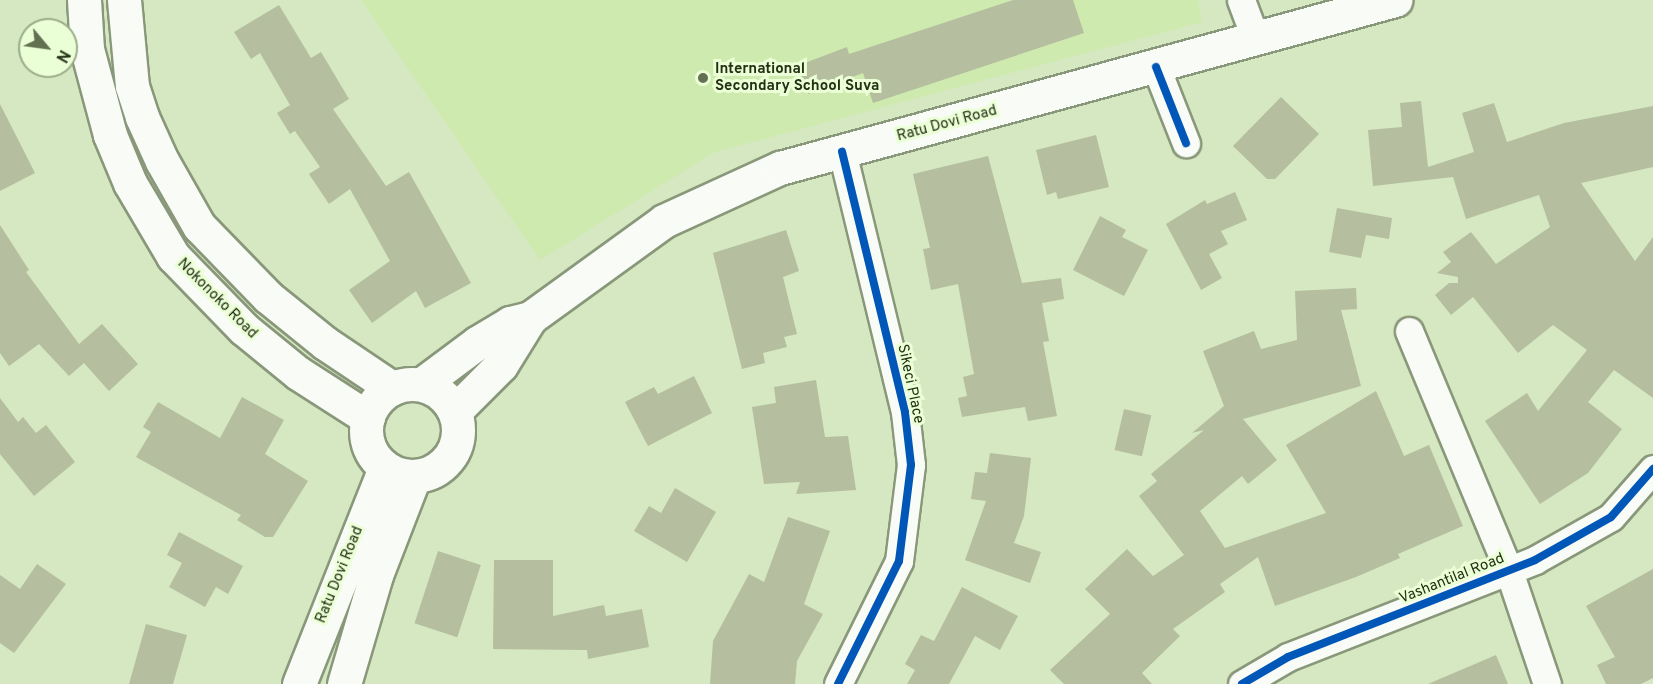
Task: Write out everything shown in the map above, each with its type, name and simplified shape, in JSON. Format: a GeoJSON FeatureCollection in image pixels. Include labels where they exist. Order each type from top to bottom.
{"type":"FeatureCollection","features":[{"type":"Feature","properties":{"kind":"main road","name":"Nokonoko Road"},"geometry":{"type":"LineString","coordinates":[[84,0],[87,49],[110,135],[130,183],[173,256],[262,344],[298,373],[368,417]]}},
{"type":"Feature","properties":{"kind":"main road"},"geometry":{"type":"LineString","coordinates":[[124,0],[132,86],[142,117],[162,161],[199,226],[268,297],[325,343],[407,386],[436,389],[455,411],[458,441],[452,454],[430,473],[399,472],[368,445],[368,417],[377,400],[407,386]]}},
{"type":"Feature","properties":{"kind":"main road","name":"Ratu Dovi Road"},"geometry":{"type":"LineString","coordinates":[[407,386],[510,323],[530,318],[664,221],[780,168],[1256,40],[1395,0]]}},
{"type":"Feature","properties":{"kind":"main road","name":"Ratu Dovi Road"},"geometry":{"type":"LineString","coordinates":[[455,411],[501,365],[530,318]]}},
{"type":"Feature","properties":{"kind":"main road"},"geometry":{"type":"LineString","coordinates":[[344,684],[376,575],[399,472]]}},
{"type":"Feature","properties":{"kind":"main road","name":"Ratu Dovi Road"},"geometry":{"type":"LineString","coordinates":[[299,684],[399,472]]}},
{"type":"Feature","properties":{"kind":"street"},"geometry":{"type":"LineString","coordinates":[[1240,0],[1256,40]]}},
{"type":"Feature","properties":{"kind":"street"},"geometry":{"type":"LineString","coordinates":[[1156,67],[1186,143]]}},
{"type":"Feature","properties":{"kind":"street","name":"Sikeci Place"},"geometry":{"type":"LineString","coordinates":[[838,684],[899,561],[911,465],[905,412],[842,152]]}},
{"type":"Feature","properties":{"kind":"street"},"geometry":{"type":"LineString","coordinates":[[1409,332],[1509,571],[1547,684]]}},
{"type":"Feature","properties":{"kind":"street","name":"Vashantilal Road"},"geometry":{"type":"LineString","coordinates":[[1242,684],[1288,657],[1509,571],[1611,517],[1653,469]]}},
{"type":"Feature","properties":{"kind":"shaded area","name":"International Secondary School Suva"},"geometry":{"type":"Polygon","coordinates":[[[361,0],[1198,0],[1202,22],[715,152],[540,260],[361,0]]]}},
{"type":"Feature","properties":{"kind":"building"},"geometry":{"type":"Polygon","coordinates":[[[1013,0],[1073,0],[1084,33],[873,103],[863,73],[808,94],[797,66],[847,47],[849,54],[1013,0]]]}},
{"type":"Feature","properties":{"kind":"building"},"geometry":{"type":"Polygon","coordinates":[[[279,5],[311,58],[321,52],[349,99],[333,109],[386,186],[409,172],[471,283],[425,308],[416,291],[372,323],[349,290],[390,261],[350,189],[329,204],[309,174],[320,167],[295,131],[290,134],[277,113],[290,105],[260,53],[251,59],[234,32],[279,5]]]}},
{"type":"Feature","properties":{"kind":"building"},"geometry":{"type":"Polygon","coordinates":[[[1281,97],[1319,134],[1275,179],[1267,179],[1233,146],[1281,97]]]}},
{"type":"Feature","properties":{"kind":"building"},"geometry":{"type":"Polygon","coordinates":[[[1421,101],[1428,167],[1474,152],[1462,113],[1494,103],[1507,142],[1564,123],[1653,106],[1653,167],[1581,183],[1635,261],[1653,237],[1653,398],[1614,370],[1588,402],[1622,429],[1588,473],[1540,504],[1485,421],[1527,393],[1538,411],[1587,350],[1553,325],[1518,353],[1473,297],[1451,315],[1435,295],[1449,283],[1458,283],[1458,277],[1437,273],[1451,262],[1443,252],[1471,232],[1496,264],[1550,227],[1539,195],[1466,219],[1453,177],[1373,186],[1368,130],[1402,127],[1400,103],[1421,101]]]}},
{"type":"Feature","properties":{"kind":"building"},"geometry":{"type":"Polygon","coordinates":[[[0,104],[35,173],[0,191],[0,104]]]}},
{"type":"Feature","properties":{"kind":"building"},"geometry":{"type":"Polygon","coordinates":[[[1096,135],[1109,187],[1058,199],[1056,192],[1047,195],[1036,150],[1096,135]]]}},
{"type":"Feature","properties":{"kind":"building"},"geometry":{"type":"Polygon","coordinates":[[[988,156],[1022,283],[1061,278],[1064,299],[1042,303],[1049,341],[1043,342],[1057,416],[1028,421],[1025,407],[962,417],[958,398],[967,396],[963,377],[974,374],[958,284],[931,290],[923,249],[930,248],[913,174],[988,156]]]}},
{"type":"Feature","properties":{"kind":"building"},"geometry":{"type":"Polygon","coordinates":[[[1235,192],[1247,220],[1221,231],[1228,244],[1209,254],[1222,278],[1201,290],[1166,224],[1205,200],[1207,204],[1235,192]]]}},
{"type":"Feature","properties":{"kind":"building"},"geometry":{"type":"Polygon","coordinates":[[[1337,208],[1392,218],[1389,239],[1366,235],[1361,258],[1329,252],[1337,208]]]}},
{"type":"Feature","properties":{"kind":"building"},"geometry":{"type":"Polygon","coordinates":[[[1100,216],[1126,230],[1122,237],[1148,250],[1124,296],[1073,270],[1100,216]]]}},
{"type":"Feature","properties":{"kind":"building"},"geometry":{"type":"Polygon","coordinates":[[[0,225],[29,270],[26,272],[79,344],[102,324],[138,364],[109,391],[84,363],[69,376],[39,344],[9,366],[0,353],[0,225]]]}},
{"type":"Feature","properties":{"kind":"building"},"geometry":{"type":"Polygon","coordinates":[[[786,230],[799,271],[783,277],[797,334],[784,337],[787,347],[763,353],[765,363],[742,369],[713,253],[786,230]]]}},
{"type":"Feature","properties":{"kind":"building"},"geometry":{"type":"Polygon","coordinates":[[[1356,288],[1357,309],[1341,310],[1361,386],[1243,419],[1277,460],[1248,484],[1242,476],[1200,511],[1225,548],[1326,513],[1286,445],[1376,391],[1404,456],[1429,445],[1463,526],[1398,554],[1400,558],[1356,577],[1275,606],[1258,557],[1220,584],[1225,592],[1173,629],[1180,636],[1142,673],[1152,684],[1064,684],[1050,670],[1110,614],[1085,589],[1127,549],[1153,576],[1184,555],[1139,496],[1157,481],[1151,474],[1204,430],[1192,433],[1224,406],[1203,351],[1254,331],[1261,349],[1297,340],[1295,291],[1356,288]]]}},
{"type":"Feature","properties":{"kind":"building"},"geometry":{"type":"Polygon","coordinates":[[[694,376],[712,413],[648,446],[625,402],[654,387],[658,394],[694,376]]]}},
{"type":"Feature","properties":{"kind":"building"},"geometry":{"type":"Polygon","coordinates":[[[816,380],[825,437],[848,436],[856,490],[796,494],[800,482],[764,484],[752,407],[776,403],[774,387],[816,380]]]}},
{"type":"Feature","properties":{"kind":"building"},"geometry":{"type":"Polygon","coordinates":[[[242,397],[284,420],[265,454],[308,481],[273,537],[265,537],[237,520],[241,515],[136,457],[151,432],[143,427],[158,402],[220,438],[242,397]]]}},
{"type":"Feature","properties":{"kind":"building"},"geometry":{"type":"Polygon","coordinates":[[[0,398],[18,422],[23,417],[36,433],[46,425],[75,462],[34,496],[0,454],[0,398]]]}},
{"type":"Feature","properties":{"kind":"building"},"geometry":{"type":"Polygon","coordinates":[[[1124,409],[1151,415],[1142,456],[1115,450],[1124,409]]]}},
{"type":"Feature","properties":{"kind":"building"},"geometry":{"type":"Polygon","coordinates":[[[990,453],[1031,458],[1024,516],[1014,543],[1041,552],[1030,583],[965,560],[986,501],[971,499],[975,472],[987,473],[990,453]]]}},
{"type":"Feature","properties":{"kind":"building"},"geometry":{"type":"Polygon","coordinates":[[[675,488],[716,512],[687,562],[634,531],[649,506],[661,513],[675,488]]]}},
{"type":"Feature","properties":{"kind":"building"},"geometry":{"type":"Polygon","coordinates":[[[788,517],[830,531],[804,604],[823,614],[797,661],[795,684],[710,684],[713,641],[749,574],[764,582],[788,517]]]}},
{"type":"Feature","properties":{"kind":"building"},"geometry":{"type":"Polygon","coordinates":[[[179,532],[243,566],[228,594],[216,587],[205,607],[169,587],[182,563],[167,555],[179,532]]]}},
{"type":"Feature","properties":{"kind":"building"},"geometry":{"type":"Polygon","coordinates":[[[438,551],[481,565],[457,637],[415,623],[438,551]]]}},
{"type":"Feature","properties":{"kind":"building"},"geometry":{"type":"Polygon","coordinates":[[[494,560],[553,560],[553,616],[604,605],[606,616],[642,609],[649,647],[588,659],[587,650],[493,649],[494,560]]]}},
{"type":"Feature","properties":{"kind":"building"},"geometry":{"type":"Polygon","coordinates":[[[37,564],[66,584],[14,653],[0,643],[0,575],[20,589],[37,564]]]}},
{"type":"Feature","properties":{"kind":"building"},"geometry":{"type":"Polygon","coordinates":[[[1653,569],[1653,678],[1641,684],[1606,684],[1597,665],[1615,657],[1586,606],[1653,569]]]}},
{"type":"Feature","properties":{"kind":"building"},"geometry":{"type":"Polygon","coordinates":[[[962,587],[1018,616],[1000,650],[975,636],[949,684],[907,684],[915,670],[905,664],[921,635],[934,641],[962,587]]]}},
{"type":"Feature","properties":{"kind":"building"},"geometry":{"type":"Polygon","coordinates":[[[146,624],[187,635],[173,684],[129,684],[146,624]]]}},
{"type":"Feature","properties":{"kind":"building"},"geometry":{"type":"Polygon","coordinates":[[[1496,655],[1508,684],[1428,684],[1496,655]]]}},
{"type":"Feature","properties":{"kind":"cycle path"},"geometry":{"type":"LineString","coordinates":[[1156,67],[1186,143]]}},
{"type":"Feature","properties":{"kind":"cycle path"},"geometry":{"type":"LineString","coordinates":[[838,684],[899,561],[911,465],[905,412],[842,152]]}},
{"type":"Feature","properties":{"kind":"cycle path"},"geometry":{"type":"LineString","coordinates":[[1242,684],[1288,657],[1535,560],[1611,517],[1653,469]]}},
{"type":"Feature","properties":{"kind":"place","name":"International Secondary School Suva"},"geometry":{"type":"Point","coordinates":[703,78]}}]}
